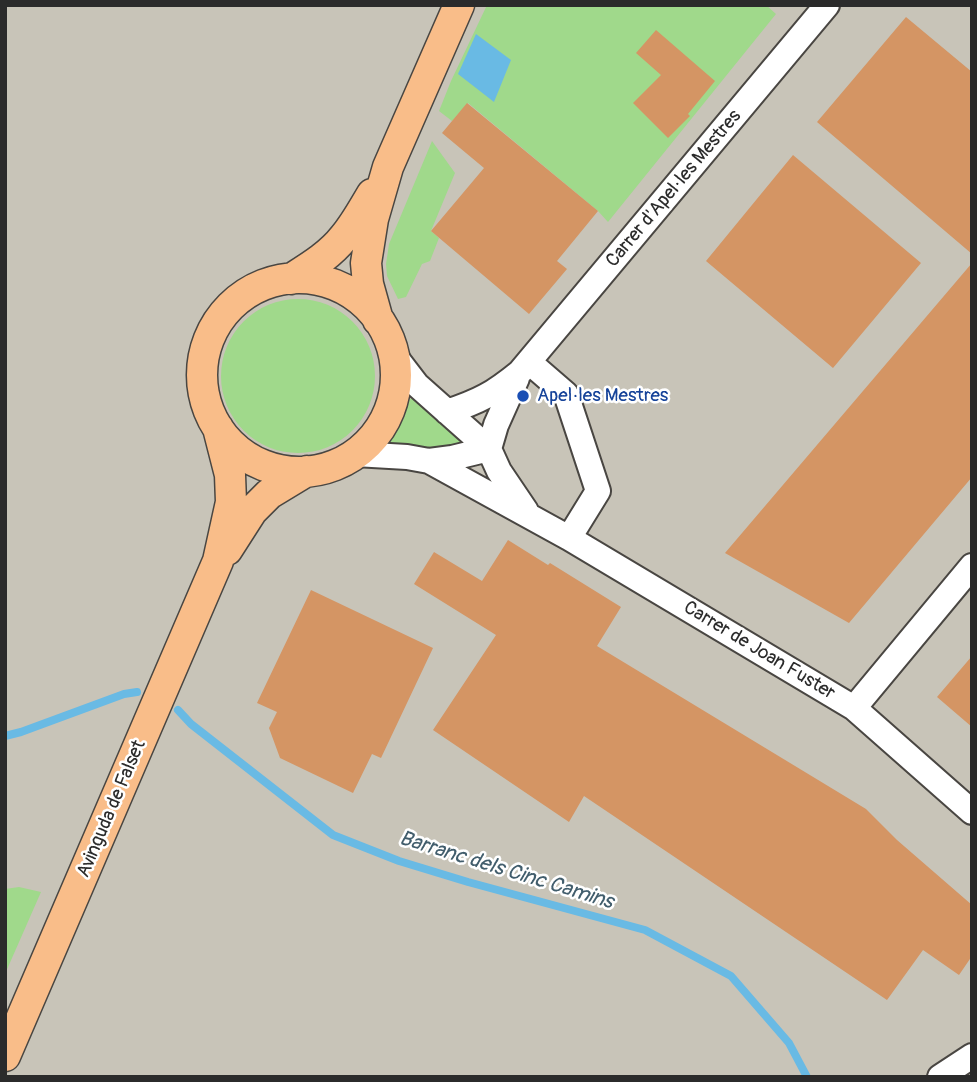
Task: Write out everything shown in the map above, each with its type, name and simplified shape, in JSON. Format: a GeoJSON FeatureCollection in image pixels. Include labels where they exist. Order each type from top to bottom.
{"type":"FeatureCollection","features":[{"type":"Feature","properties":{"kind":"main road"},"geometry":{"type":"LineString","coordinates":[[291,279],[321,259],[345,237],[388,167],[460,5]]}},
{"type":"Feature","properties":{"kind":"main road"},"geometry":{"type":"LineString","coordinates":[[378,320],[368,284],[366,264],[373,219],[388,167]]}},
{"type":"Feature","properties":{"kind":"main road"},"geometry":{"type":"LineString","coordinates":[[308,278],[331,283],[350,292],[371,310],[378,320],[394,355],[394,394],[385,419],[372,439],[355,454],[326,468],[292,472],[258,462],[225,439],[211,416],[204,395],[201,372],[204,354],[217,323],[237,300],[252,290],[284,279],[308,278]]}},
{"type":"Feature","properties":{"kind":"main road"},"geometry":{"type":"LineString","coordinates":[[218,428],[230,475],[231,502],[218,561]]}},
{"type":"Feature","properties":{"kind":"main road"},"geometry":{"type":"LineString","coordinates":[[218,561],[269,494],[307,471]]}},
{"type":"Feature","properties":{"kind":"main road","name":"Avinguda de Falset"},"geometry":{"type":"LineString","coordinates":[[5,1056],[218,561]]}},
{"type":"Feature","properties":{"kind":"street","name":"Carrer d'Apel·les Mestres"},"geometry":{"type":"LineString","coordinates":[[447,412],[477,402],[498,391],[524,367],[827,5]]}},
{"type":"Feature","properties":{"kind":"street","name":"Carrer de Joan Fuster"},"geometry":{"type":"LineString","coordinates":[[394,355],[417,385],[489,449],[499,471],[528,514]]}},
{"type":"Feature","properties":{"kind":"street","name":"Carrer d'Apel·les Mestres"},"geometry":{"type":"LineString","coordinates":[[489,449],[496,425],[524,367]]}},
{"type":"Feature","properties":{"kind":"street"},"geometry":{"type":"LineString","coordinates":[[524,367],[566,394],[598,491],[569,538]]}},
{"type":"Feature","properties":{"kind":"street","name":"Carrer de Joan Fuster"},"geometry":{"type":"LineString","coordinates":[[355,454],[400,456],[429,461],[489,449]]}},
{"type":"Feature","properties":{"kind":"street","name":"Carrer de Joan Fuster"},"geometry":{"type":"LineString","coordinates":[[429,461],[528,514],[853,708],[972,812]]}},
{"type":"Feature","properties":{"kind":"street"},"geometry":{"type":"LineString","coordinates":[[853,708],[972,566]]}},
{"type":"Feature","properties":{"kind":"street"},"geometry":{"type":"LineString","coordinates":[[940,1077],[972,1056]]}},
{"type":"Feature","properties":{"kind":"shaded area"},"geometry":{"type":"Polygon","coordinates":[[[5,5],[972,5],[972,1077],[5,1077],[5,5]]]}},
{"type":"Feature","properties":{"kind":"green space"},"geometry":{"type":"Polygon","coordinates":[[[487,5],[766,5],[776,14],[608,222],[468,103],[452,121],[439,111],[487,5]]]}},
{"type":"Feature","properties":{"kind":"green space"},"geometry":{"type":"Polygon","coordinates":[[[432,141],[455,173],[431,231],[439,238],[430,261],[422,264],[406,297],[398,299],[387,276],[389,244],[432,141]]]}},
{"type":"Feature","properties":{"kind":"green space"},"geometry":{"type":"Polygon","coordinates":[[[298,299],[327,305],[352,322],[369,347],[375,376],[369,405],[352,430],[327,447],[298,453],[269,447],[244,430],[227,405],[221,376],[227,347],[244,322],[269,305],[298,299]]]}},
{"type":"Feature","properties":{"kind":"green space"},"geometry":{"type":"Polygon","coordinates":[[[413,397],[452,429],[465,444],[437,450],[389,444],[404,418],[409,400],[413,397]]]}},
{"type":"Feature","properties":{"kind":"green space"},"geometry":{"type":"Polygon","coordinates":[[[19,887],[41,892],[5,974],[5,889],[19,887]]]}},
{"type":"Feature","properties":{"kind":"water"},"geometry":{"type":"Polygon","coordinates":[[[476,34],[511,60],[494,102],[458,74],[476,34]]]}},
{"type":"Feature","properties":{"kind":"building"},"geometry":{"type":"Polygon","coordinates":[[[906,17],[972,72],[972,254],[817,122],[906,17]]]}},
{"type":"Feature","properties":{"kind":"building"},"geometry":{"type":"Polygon","coordinates":[[[656,30],[715,81],[688,114],[690,116],[668,138],[633,103],[661,75],[636,53],[656,30]]]}},
{"type":"Feature","properties":{"kind":"building"},"geometry":{"type":"Polygon","coordinates":[[[467,103],[598,211],[557,261],[567,269],[529,314],[431,231],[484,168],[442,133],[467,103]]]}},
{"type":"Feature","properties":{"kind":"building"},"geometry":{"type":"Polygon","coordinates":[[[793,155],[921,263],[833,368],[706,261],[793,155]]]}},
{"type":"Feature","properties":{"kind":"building"},"geometry":{"type":"Polygon","coordinates":[[[972,263],[972,477],[849,623],[725,553],[972,263]]]}},
{"type":"Feature","properties":{"kind":"building"},"geometry":{"type":"Polygon","coordinates":[[[508,540],[621,607],[597,646],[866,809],[897,840],[972,905],[972,956],[959,975],[923,950],[887,1000],[584,796],[569,822],[433,730],[496,635],[414,584],[434,552],[482,581],[508,540]]]}},
{"type":"Feature","properties":{"kind":"building"},"geometry":{"type":"Polygon","coordinates":[[[311,590],[433,648],[381,758],[372,754],[353,793],[280,758],[269,728],[277,712],[257,703],[311,590]]]}},
{"type":"Feature","properties":{"kind":"building"},"geometry":{"type":"Polygon","coordinates":[[[972,656],[972,727],[937,697],[972,656]]]}},
{"type":"Feature","properties":{"kind":"waterway","name":"Barranc dels Cinc Camins"},"geometry":{"type":"LineString","coordinates":[[5,736],[124,694],[137,692]]}},
{"type":"Feature","properties":{"kind":"waterway","name":"Barranc dels Cinc Camins"},"geometry":{"type":"LineString","coordinates":[[178,710],[191,724],[333,835],[399,861],[645,930],[731,976],[789,1043],[807,1077]]}},
{"type":"Feature","properties":{"kind":"place","name":"Apel·les Mestres"},"geometry":{"type":"Point","coordinates":[523,396]}}]}
